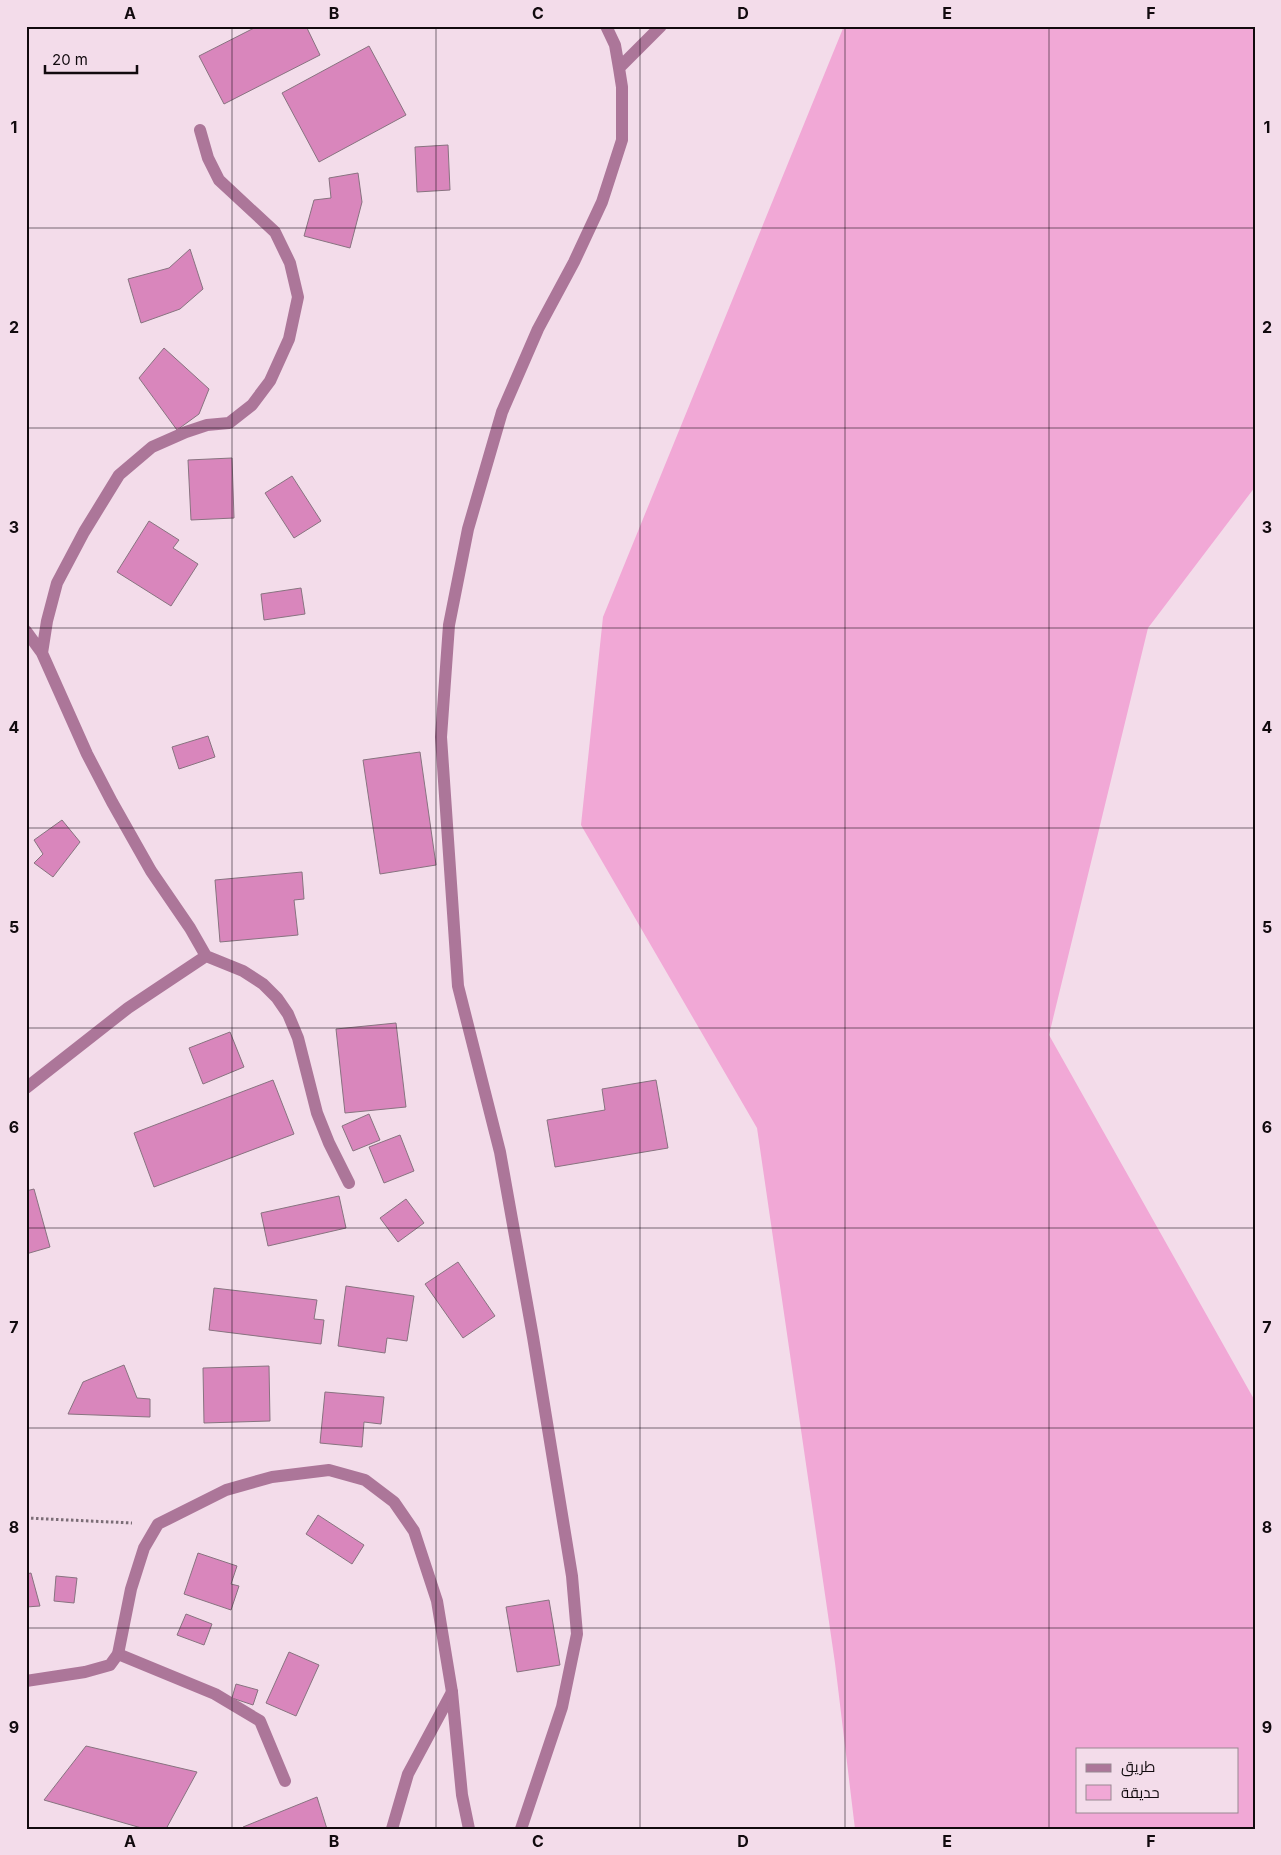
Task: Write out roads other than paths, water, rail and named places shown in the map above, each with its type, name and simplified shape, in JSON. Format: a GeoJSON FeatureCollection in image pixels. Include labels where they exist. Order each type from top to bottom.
{"type":"FeatureCollection","features":[{"type":"Feature","properties":{"kind":"street"},"geometry":{"type":"LineString","coordinates":[[521,1829],[562,1707],[577,1634],[570,1566],[533,1337],[500,1152],[458,986],[441,737],[449,625],[468,529],[502,412],[538,329],[574,262],[602,202],[622,140],[622,87],[615,45],[606,26]]}},
{"type":"Feature","properties":{"kind":"street"},"geometry":{"type":"LineString","coordinates":[[619,68],[662,26]]}},
{"type":"Feature","properties":{"kind":"street"},"geometry":{"type":"LineString","coordinates":[[42,653],[47,621],[57,583],[84,532],[120,475],[152,447],[207,425],[230,423],[252,404],[270,381],[289,339],[298,297],[290,262],[275,232],[219,180],[208,158],[200,130]]}},
{"type":"Feature","properties":{"kind":"street"},"geometry":{"type":"LineString","coordinates":[[26,631],[42,653],[79,737],[112,802],[151,872],[190,928],[206,956],[244,971],[263,984],[277,998],[288,1014],[298,1038],[317,1113],[329,1143],[349,1183]]}},
{"type":"Feature","properties":{"kind":"street"},"geometry":{"type":"LineString","coordinates":[[26,1088],[128,1008],[206,956]]}},
{"type":"Feature","properties":{"kind":"street"},"geometry":{"type":"LineString","coordinates":[[26,1681],[85,1672],[110,1665],[118,1654],[131,1589],[144,1548],[158,1524],[226,1490],[272,1477],[329,1470],[365,1480],[394,1502],[414,1531],[437,1601],[452,1692],[462,1795],[469,1829]]}},
{"type":"Feature","properties":{"kind":"street"},"geometry":{"type":"LineString","coordinates":[[118,1654],[215,1694],[260,1721],[285,1781]]}},
{"type":"Feature","properties":{"kind":"street"},"geometry":{"type":"LineString","coordinates":[[392,1829],[408,1774],[452,1692]]}}]}
